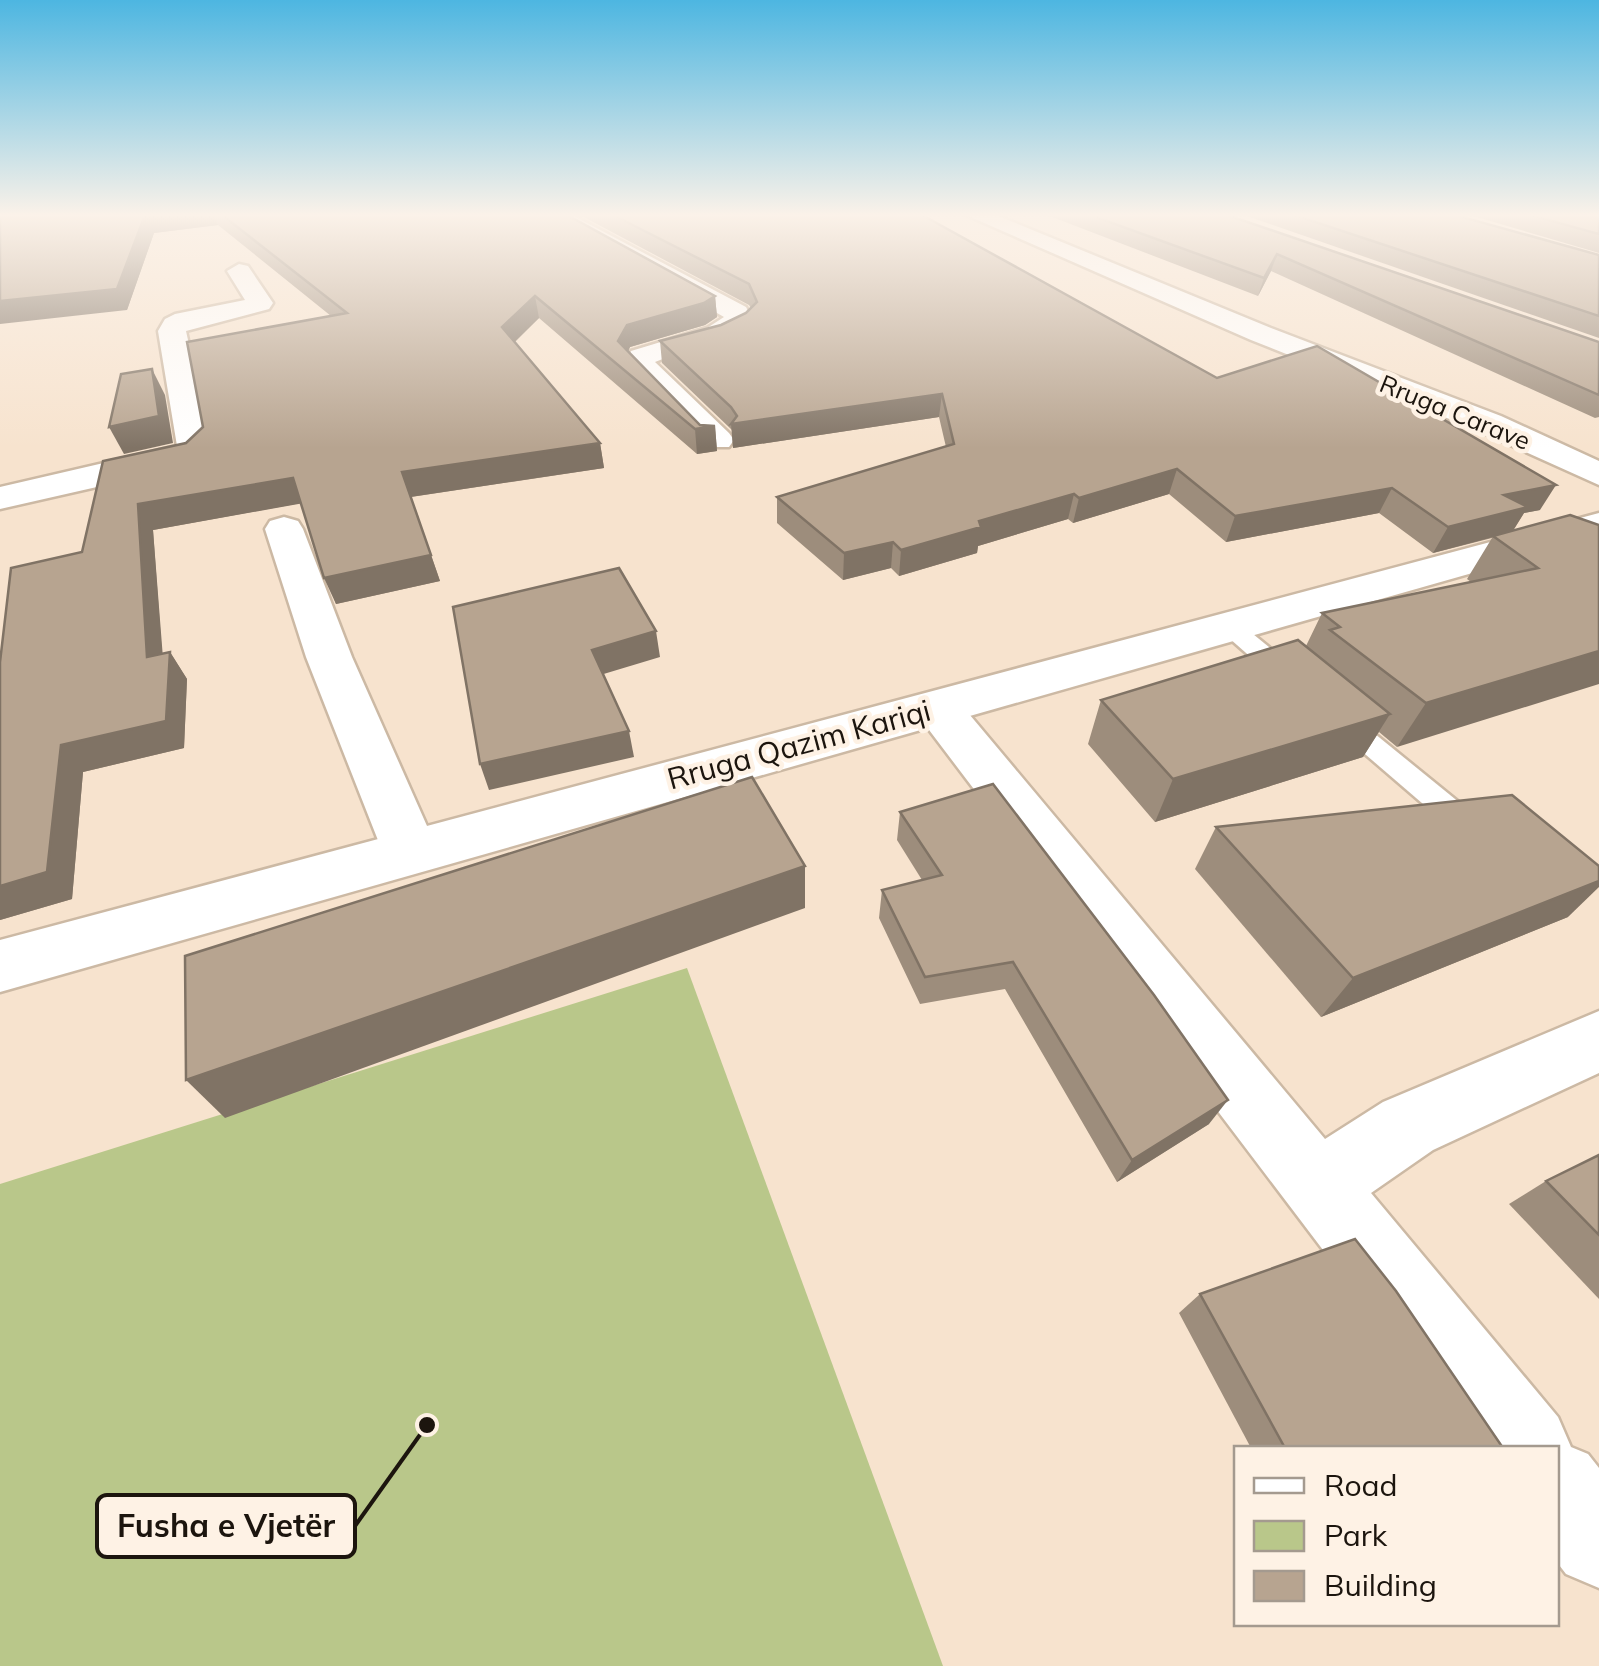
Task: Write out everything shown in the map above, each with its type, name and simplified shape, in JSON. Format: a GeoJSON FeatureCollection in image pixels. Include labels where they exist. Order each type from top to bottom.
{"type":"FeatureCollection","features":[{"type":"Feature","properties":{"kind":"street"},"geometry":{"type":"LineString","coordinates":[[0,498],[186,457],[195,449],[172,331],[184,320],[237,312],[260,303],[253,293]]}},
{"type":"Feature","properties":{"kind":"street"},"geometry":{"type":"LineString","coordinates":[[697,293],[736,314],[740,323],[728,331],[641,358],[640,365],[717,440]]}},
{"type":"Feature","properties":{"kind":"street","name":"Rruga Carave"},"geometry":{"type":"LineString","coordinates":[[1164,293],[1489,423],[1599,474]]}},
{"type":"Feature","properties":{"kind":"street"},"geometry":{"type":"LineString","coordinates":[[284,530],[330,657],[411,852]]}},
{"type":"Feature","properties":{"kind":"street","name":"Rruga Qazim Kariqi"},"geometry":{"type":"LineString","coordinates":[[0,966],[1229,626],[1566,541]]}},
{"type":"Feature","properties":{"kind":"street"},"geometry":{"type":"LineString","coordinates":[[938,707],[1524,1446]]}},
{"type":"Feature","properties":{"kind":"street"},"geometry":{"type":"LineString","coordinates":[[1318,1186],[1408,1126],[1599,1041]]}},
{"type":"Feature","properties":{"kind":"street"},"geometry":{"type":"LineString","coordinates":[[1559,1490],[1599,1541]]}},
{"type":"Feature","properties":{"kind":"lane"},"geometry":{"type":"LineString","coordinates":[[1229,626],[1461,820]]}},
{"type":"Feature","properties":{"kind":"green space"},"geometry":{"type":"Polygon","coordinates":[[[687,968],[943,1666],[0,1666],[0,1184],[687,968]]]}},
{"type":"Feature","properties":{"kind":"building"},"geometry":{"type":"Polygon","coordinates":[[[0,293],[80,293],[0,301],[0,293]]]}},
{"type":"Feature","properties":{"kind":"building"},"geometry":{"type":"Polygon","coordinates":[[[321,293],[709,293],[715,296],[704,303],[627,325],[618,341],[700,425],[715,426],[695,429],[535,296],[502,327],[600,443],[402,472],[431,555],[324,578],[293,478],[138,504],[147,657],[170,652],[166,721],[61,745],[47,872],[0,886],[0,662],[11,568],[82,552],[103,461],[186,443],[203,427],[187,342],[347,313],[321,293]]]}},
{"type":"Feature","properties":{"kind":"building"},"geometry":{"type":"Polygon","coordinates":[[[753,293],[1063,293],[1217,378],[1317,346],[1556,485],[1504,495],[1528,507],[1448,527],[1392,488],[1235,516],[1177,469],[1079,498],[1074,494],[979,521],[981,527],[901,550],[893,542],[844,553],[777,497],[954,444],[942,394],[731,424],[737,416],[731,407],[660,341],[721,325],[746,313],[757,302],[753,293]]]}},
{"type":"Feature","properties":{"kind":"building"},"geometry":{"type":"Polygon","coordinates":[[[1365,293],[1455,293],[1599,342],[1599,395],[1365,293]]]}},
{"type":"Feature","properties":{"kind":"building"},"geometry":{"type":"Polygon","coordinates":[[[1529,293],[1599,293],[1599,316],[1529,293]]]}},
{"type":"Feature","properties":{"kind":"building"},"geometry":{"type":"Polygon","coordinates":[[[152,369],[159,416],[109,427],[121,374],[152,369]]]}},
{"type":"Feature","properties":{"kind":"building"},"geometry":{"type":"Polygon","coordinates":[[[1570,515],[1599,525],[1599,651],[1426,703],[1330,630],[1340,627],[1322,613],[1538,568],[1493,536],[1570,515]]]}},
{"type":"Feature","properties":{"kind":"building"},"geometry":{"type":"Polygon","coordinates":[[[619,568],[656,631],[592,650],[629,731],[480,764],[453,607],[619,568]]]}},
{"type":"Feature","properties":{"kind":"building"},"geometry":{"type":"Polygon","coordinates":[[[1298,640],[1390,714],[1173,779],[1101,700],[1298,640]]]}},
{"type":"Feature","properties":{"kind":"building"},"geometry":{"type":"Polygon","coordinates":[[[752,777],[805,866],[186,1080],[185,956],[752,777]]]}},
{"type":"Feature","properties":{"kind":"building"},"geometry":{"type":"Polygon","coordinates":[[[993,784],[1154,995],[1228,1100],[1132,1160],[1013,962],[925,977],[882,890],[942,875],[900,812],[993,784]]]}},
{"type":"Feature","properties":{"kind":"building"},"geometry":{"type":"Polygon","coordinates":[[[1512,795],[1599,866],[1599,881],[1353,978],[1216,827],[1512,795]]]}},
{"type":"Feature","properties":{"kind":"building"},"geometry":{"type":"Polygon","coordinates":[[[1599,1155],[1599,1235],[1546,1181],[1599,1155]]]}},
{"type":"Feature","properties":{"kind":"building"},"geometry":{"type":"Polygon","coordinates":[[[1355,1239],[1396,1291],[1502,1446],[1284,1446],[1200,1294],[1355,1239]]]}},
{"type":"Feature","properties":{"kind":"place","name":"Fusha e Vjetër"},"geometry":{"type":"Point","coordinates":[427,1425]}}]}
